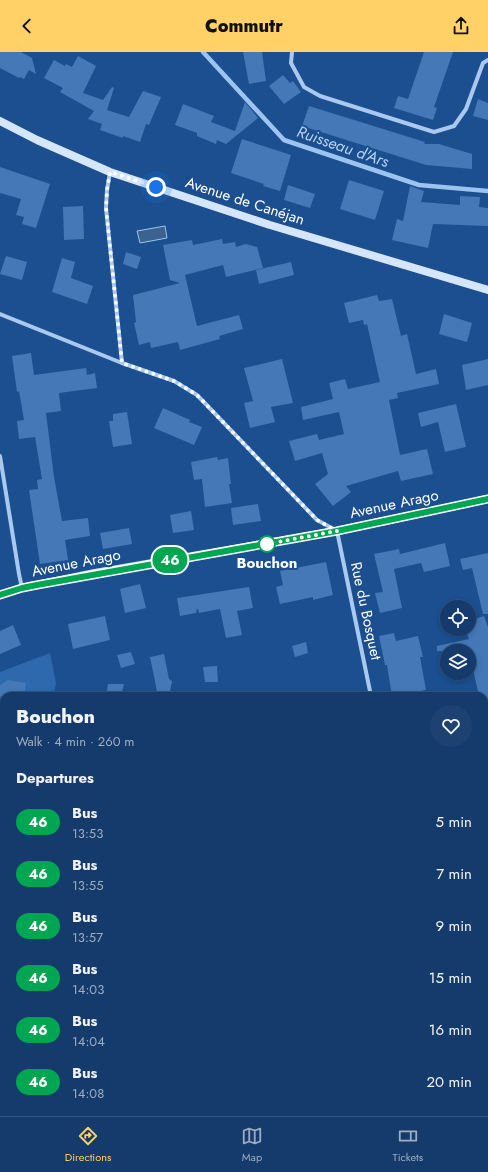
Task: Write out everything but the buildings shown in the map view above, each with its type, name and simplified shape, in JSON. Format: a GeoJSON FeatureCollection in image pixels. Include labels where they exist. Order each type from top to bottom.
{"type":"FeatureCollection","features":[{"type":"Feature","properties":{"kind":"main road","name":"Avenue de Canéjan"},"geometry":{"type":"LineString","coordinates":[[0,121],[37,140],[110,172],[270,225],[488,290]]}},
{"type":"Feature","properties":{"kind":"main road","name":"Avenue Arago"},"geometry":{"type":"LineString","coordinates":[[0,595],[22,588],[95,573],[337,531],[488,499]]}},
{"type":"Feature","properties":{"kind":"street"},"geometry":{"type":"LineString","coordinates":[[292,52],[291,63],[304,87],[320,96],[434,132],[454,126],[466,109],[483,63],[488,60]]}},
{"type":"Feature","properties":{"kind":"street"},"geometry":{"type":"LineString","coordinates":[[110,172],[106,208],[122,363]]}},
{"type":"Feature","properties":{"kind":"street"},"geometry":{"type":"LineString","coordinates":[[0,314],[122,363],[174,381],[197,395],[317,520],[337,531]]}},
{"type":"Feature","properties":{"kind":"street"},"geometry":{"type":"LineString","coordinates":[[0,456],[22,588]]}},
{"type":"Feature","properties":{"kind":"street","name":"Rue du Bosquet"},"geometry":{"type":"LineString","coordinates":[[337,531],[370,692]]}},
{"type":"Feature","properties":{"kind":"shaded area"},"geometry":{"type":"Polygon","coordinates":[[[165,226],[167,238],[140,243],[137,231],[165,226]]]}},
{"type":"Feature","properties":{"kind":"shaded area"},"geometry":{"type":"Polygon","coordinates":[[[50,653],[56,683],[55,692],[0,692],[0,672],[50,653]]]}},
{"type":"Feature","properties":{"kind":"waterway","name":"Ruisseau d'Ars"},"geometry":{"type":"LineString","coordinates":[[203,52],[284,140],[419,185],[488,191]]}},
{"type":"Feature","properties":{"kind":"bus line","name":"46"},"geometry":{"type":"LineString","coordinates":[[0,595],[22,588],[95,573],[337,531],[488,499]]}},
{"type":"Feature","properties":{"kind":"place","name":"Bouchon"},"geometry":{"type":"Point","coordinates":[267,544]}},
{"type":"Feature","properties":{"kind":"route"},"geometry":{"type":"LineString","coordinates":[[156,187],[110,172],[106,208],[122,363],[174,381],[197,395],[317,520],[337,531],[267,544]]}}]}
